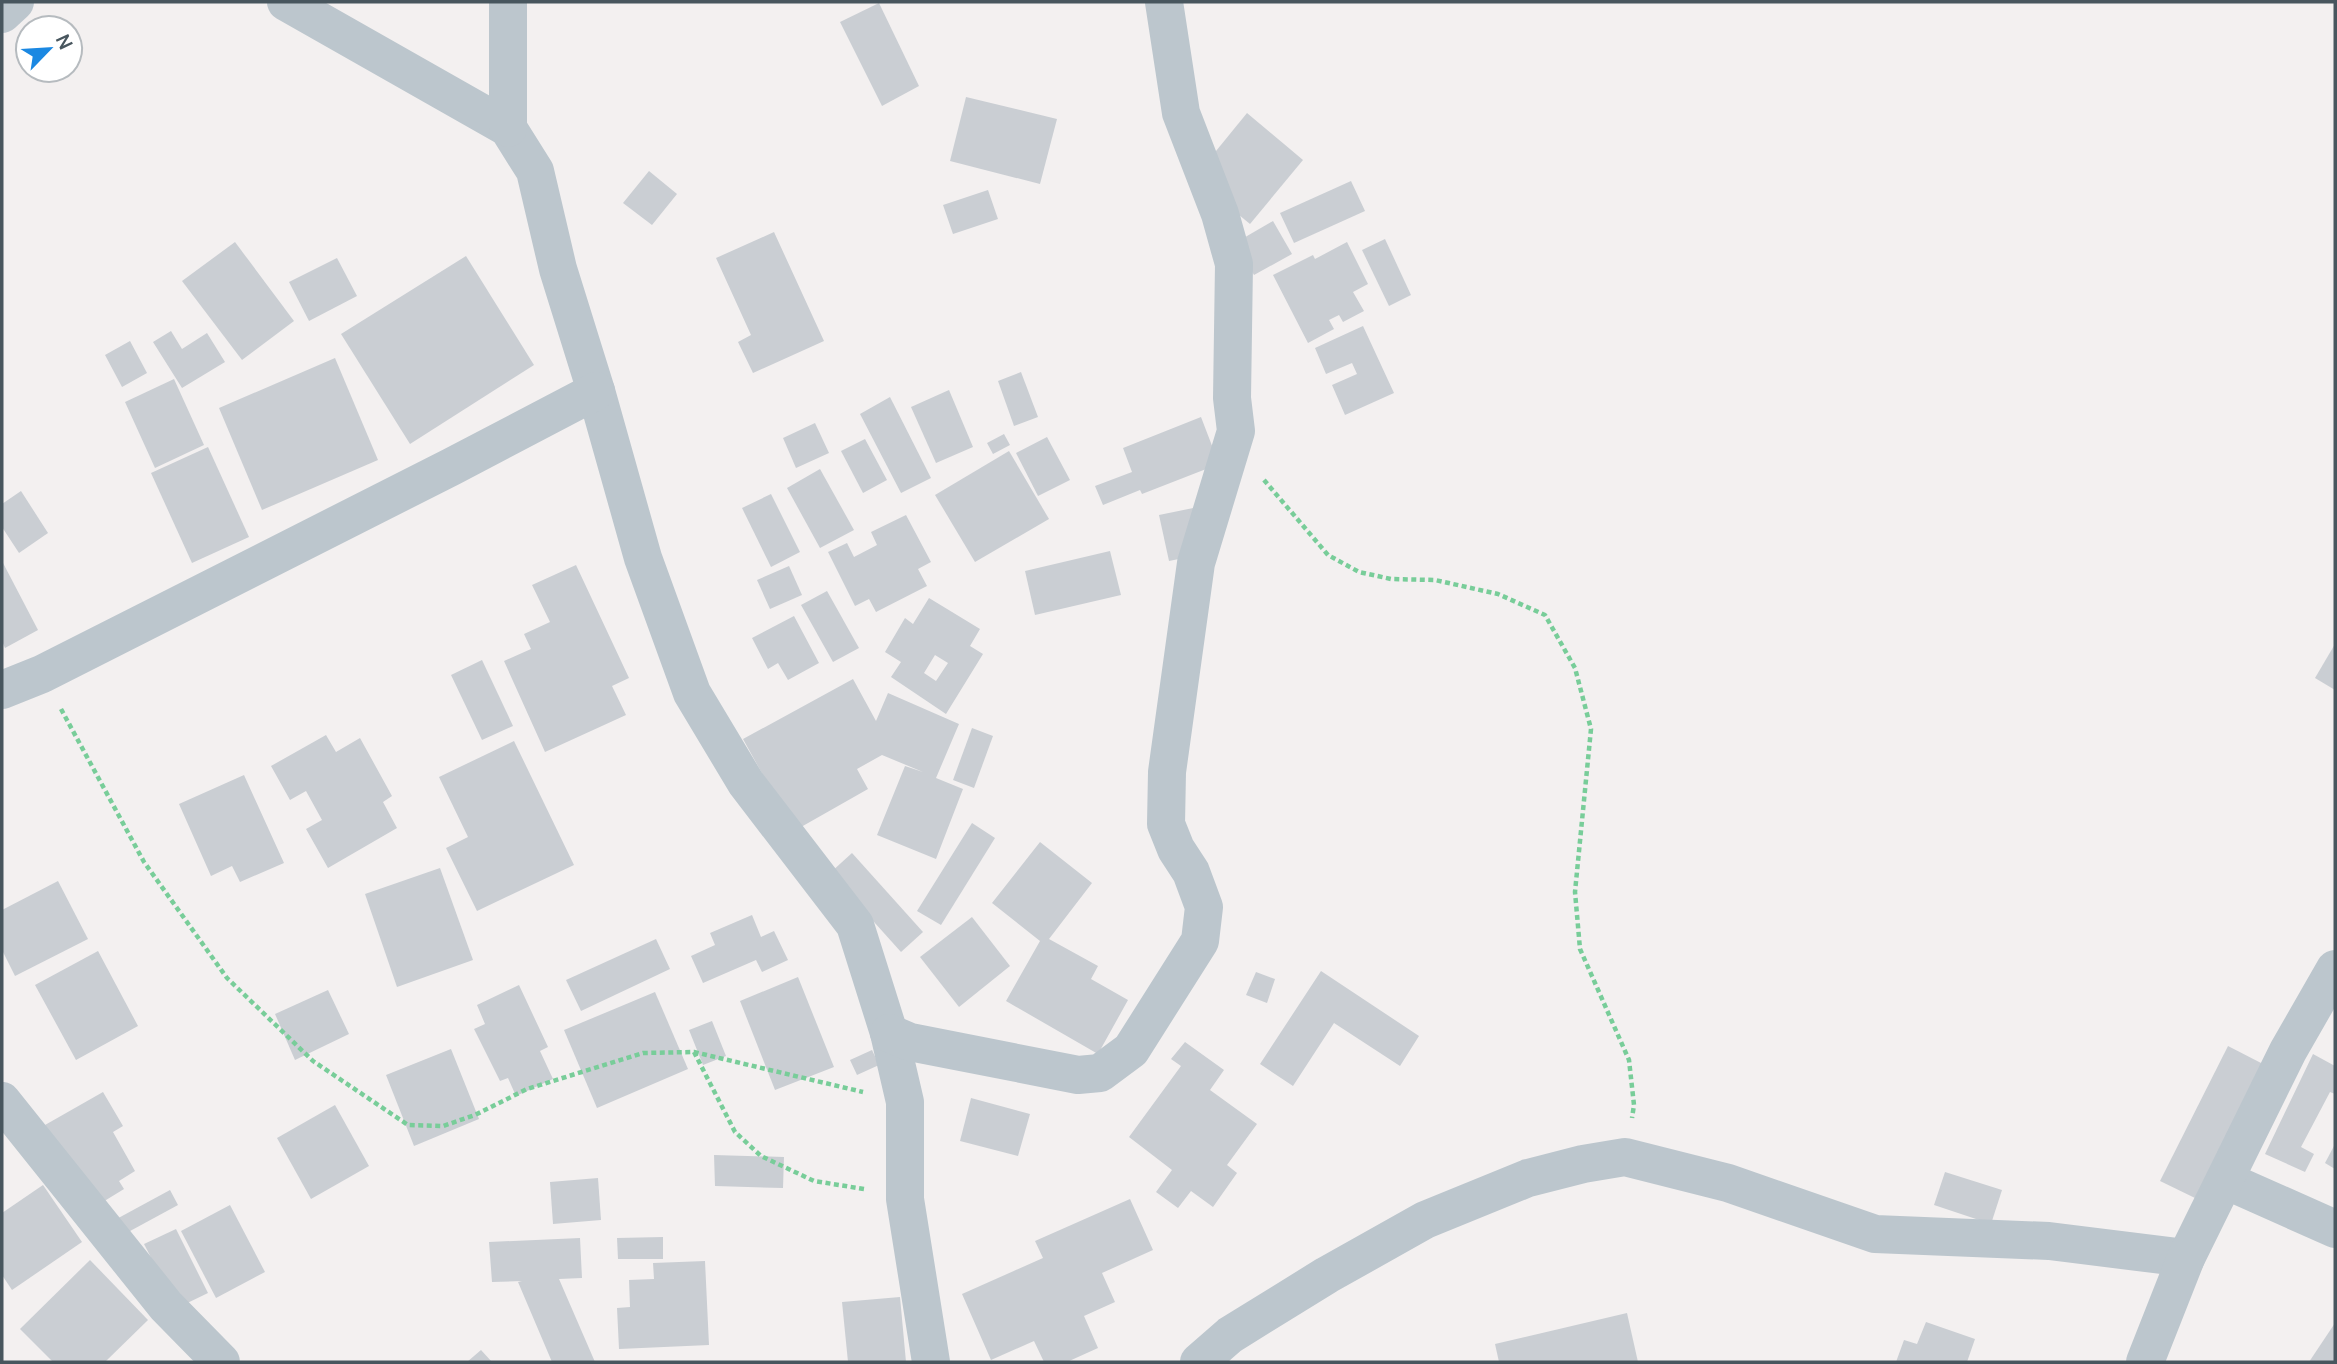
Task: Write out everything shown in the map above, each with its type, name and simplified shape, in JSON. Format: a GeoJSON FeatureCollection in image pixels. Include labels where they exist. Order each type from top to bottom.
{"type":"FeatureCollection","features":[{"type":"Feature","properties":{"kind":"street"},"geometry":{"type":"LineString","coordinates":[[2,14],[15,2]]}},
{"type":"Feature","properties":{"kind":"street"},"geometry":{"type":"LineString","coordinates":[[286,2],[508,128],[535,171],[558,269],[643,558],[692,693],[746,783],[855,925],[888,1033],[905,1102],[905,1199],[930,1362]]}},
{"type":"Feature","properties":{"kind":"street"},"geometry":{"type":"LineString","coordinates":[[508,2],[508,128]]}},
{"type":"Feature","properties":{"kind":"street"},"geometry":{"type":"LineString","coordinates":[[888,1033],[910,1042],[1078,1075],[1100,1073],[1131,1050],[1199,941],[1205,906],[1166,824],[1167,772],[1196,563],[1236,431],[1232,398],[1234,264],[1220,214],[1181,113],[1164,2]]}},
{"type":"Feature","properties":{"kind":"street"},"geometry":{"type":"LineString","coordinates":[[2,691],[42,674],[596,391]]}},
{"type":"Feature","properties":{"kind":"street"},"geometry":{"type":"LineString","coordinates":[[2145,1362],[2186,1258],[2288,1051],[2335,969]]}},
{"type":"Feature","properties":{"kind":"street"},"geometry":{"type":"LineString","coordinates":[[2,1101],[166,1306],[221,1362]]}},
{"type":"Feature","properties":{"kind":"street"},"geometry":{"type":"LineString","coordinates":[[1199,1362],[1230,1335],[1326,1275],[1425,1220],[1528,1178],[1625,1157],[1728,1183],[1875,1234],[2049,1241],[2186,1258]]}},
{"type":"Feature","properties":{"kind":"street"},"geometry":{"type":"LineString","coordinates":[[2225,1180],[2335,1229]]}},
{"type":"Feature","properties":{"kind":"path"},"geometry":{"type":"LineString","coordinates":[[1236,431],[1255,470],[1328,555],[1359,572],[1391,579],[1435,580],[1498,594],[1545,615],[1575,668],[1591,729],[1575,892],[1580,949],[1629,1060],[1634,1105],[1625,1157]]}},
{"type":"Feature","properties":{"kind":"path"},"geometry":{"type":"LineString","coordinates":[[42,674],[144,862],[227,978],[313,1061],[408,1125],[443,1126],[475,1115],[527,1089],[643,1053],[694,1052],[905,1102]]}},
{"type":"Feature","properties":{"kind":"path"},"geometry":{"type":"LineString","coordinates":[[694,1052],[735,1132],[761,1156],[814,1181],[858,1187],[905,1199]]}},
{"type":"Feature","properties":{"kind":"building"},"geometry":{"type":"Polygon","coordinates":[[[879,3],[919,86],[882,106],[840,22],[879,3]]]}},
{"type":"Feature","properties":{"kind":"building"},"geometry":{"type":"Polygon","coordinates":[[[966,97],[1057,119],[1040,184],[950,161],[966,97]]]}},
{"type":"Feature","properties":{"kind":"building"},"geometry":{"type":"Polygon","coordinates":[[[1247,113],[1303,160],[1250,224],[1194,178],[1247,113]]]}},
{"type":"Feature","properties":{"kind":"building"},"geometry":{"type":"Polygon","coordinates":[[[649,171],[677,194],[652,225],[623,203],[649,171]]]}},
{"type":"Feature","properties":{"kind":"building"},"geometry":{"type":"Polygon","coordinates":[[[1351,181],[1365,211],[1294,243],[1280,213],[1351,181]]]}},
{"type":"Feature","properties":{"kind":"building"},"geometry":{"type":"Polygon","coordinates":[[[988,190],[998,219],[953,234],[943,205],[988,190]]]}},
{"type":"Feature","properties":{"kind":"building"},"geometry":{"type":"Polygon","coordinates":[[[1273,221],[1292,254],[1254,275],[1235,243],[1273,221]]]}},
{"type":"Feature","properties":{"kind":"building"},"geometry":{"type":"Polygon","coordinates":[[[774,232],[824,341],[753,373],[738,342],[751,335],[716,258],[774,232]]]}},
{"type":"Feature","properties":{"kind":"building"},"geometry":{"type":"Polygon","coordinates":[[[1385,239],[1411,295],[1389,306],[1362,250],[1385,239]]]}},
{"type":"Feature","properties":{"kind":"building"},"geometry":{"type":"Polygon","coordinates":[[[235,242],[294,321],[242,360],[182,281],[235,242]]]}},
{"type":"Feature","properties":{"kind":"building"},"geometry":{"type":"Polygon","coordinates":[[[1347,242],[1368,284],[1353,292],[1364,311],[1343,322],[1339,315],[1329,320],[1334,329],[1308,343],[1273,275],[1313,255],[1315,259],[1347,242]]]}},
{"type":"Feature","properties":{"kind":"building"},"geometry":{"type":"Polygon","coordinates":[[[466,256],[534,365],[410,444],[341,334],[466,256]]]}},
{"type":"Feature","properties":{"kind":"building"},"geometry":{"type":"Polygon","coordinates":[[[337,258],[357,296],[309,321],[289,282],[337,258]]]}},
{"type":"Feature","properties":{"kind":"building"},"geometry":{"type":"Polygon","coordinates":[[[1363,326],[1394,393],[1345,415],[1332,385],[1357,374],[1352,363],[1326,374],[1315,348],[1363,326]]]}},
{"type":"Feature","properties":{"kind":"building"},"geometry":{"type":"Polygon","coordinates":[[[171,331],[182,349],[207,333],[225,362],[182,388],[153,342],[171,331]]]}},
{"type":"Feature","properties":{"kind":"building"},"geometry":{"type":"Polygon","coordinates":[[[130,341],[147,373],[122,387],[105,355],[130,341]]]}},
{"type":"Feature","properties":{"kind":"building"},"geometry":{"type":"Polygon","coordinates":[[[335,358],[378,460],[262,510],[219,408],[335,358]]]}},
{"type":"Feature","properties":{"kind":"building"},"geometry":{"type":"Polygon","coordinates":[[[1021,372],[1038,417],[1014,426],[998,381],[1021,372]]]}},
{"type":"Feature","properties":{"kind":"building"},"geometry":{"type":"Polygon","coordinates":[[[174,379],[204,445],[155,468],[125,402],[174,379]]]}},
{"type":"Feature","properties":{"kind":"building"},"geometry":{"type":"Polygon","coordinates":[[[949,390],[973,447],[936,463],[911,407],[949,390]]]}},
{"type":"Feature","properties":{"kind":"building"},"geometry":{"type":"Polygon","coordinates":[[[890,397],[931,478],[901,493],[860,414],[890,397]]]}},
{"type":"Feature","properties":{"kind":"building"},"geometry":{"type":"Polygon","coordinates":[[[1201,417],[1219,464],[1142,494],[1140,490],[1103,505],[1095,486],[1132,472],[1123,448],[1201,417]]]}},
{"type":"Feature","properties":{"kind":"building"},"geometry":{"type":"Polygon","coordinates":[[[815,423],[829,453],[796,468],[783,438],[815,423]]]}},
{"type":"Feature","properties":{"kind":"building"},"geometry":{"type":"Polygon","coordinates":[[[1004,434],[1010,445],[993,454],[987,443],[1004,434]]]}},
{"type":"Feature","properties":{"kind":"building"},"geometry":{"type":"Polygon","coordinates":[[[1047,437],[1070,480],[1038,496],[1016,453],[1047,437]]]}},
{"type":"Feature","properties":{"kind":"building"},"geometry":{"type":"Polygon","coordinates":[[[865,439],[887,480],[863,493],[841,451],[865,439]]]}},
{"type":"Feature","properties":{"kind":"building"},"geometry":{"type":"Polygon","coordinates":[[[208,447],[249,537],[192,563],[151,473],[208,447]]]}},
{"type":"Feature","properties":{"kind":"building"},"geometry":{"type":"Polygon","coordinates":[[[1009,451],[1049,519],[975,562],[935,495],[1009,451]]]}},
{"type":"Feature","properties":{"kind":"building"},"geometry":{"type":"Polygon","coordinates":[[[820,469],[854,530],[820,548],[787,488],[820,469]]]}},
{"type":"Feature","properties":{"kind":"building"},"geometry":{"type":"Polygon","coordinates":[[[21,491],[48,533],[19,553],[2,527],[2,504],[21,491]]]}},
{"type":"Feature","properties":{"kind":"building"},"geometry":{"type":"Polygon","coordinates":[[[771,494],[800,552],[771,567],[742,508],[771,494]]]}},
{"type":"Feature","properties":{"kind":"building"},"geometry":{"type":"Polygon","coordinates":[[[1203,506],[1213,552],[1169,561],[1159,515],[1203,506]]]}},
{"type":"Feature","properties":{"kind":"building"},"geometry":{"type":"Polygon","coordinates":[[[906,515],[931,562],[918,569],[927,586],[876,612],[869,599],[855,606],[828,552],[847,543],[854,557],[877,545],[871,532],[906,515]]]}},
{"type":"Feature","properties":{"kind":"building"},"geometry":{"type":"Polygon","coordinates":[[[1110,551],[1121,595],[1035,615],[1025,571],[1110,551]]]}},
{"type":"Feature","properties":{"kind":"building"},"geometry":{"type":"Polygon","coordinates":[[[2,561],[38,630],[5,648],[2,641],[2,561]]]}},
{"type":"Feature","properties":{"kind":"building"},"geometry":{"type":"Polygon","coordinates":[[[576,565],[629,678],[612,686],[626,715],[545,752],[504,661],[531,649],[524,634],[550,622],[532,585],[576,565]]]}},
{"type":"Feature","properties":{"kind":"building"},"geometry":{"type":"Polygon","coordinates":[[[789,566],[802,595],[770,609],[757,580],[789,566]]]}},
{"type":"Feature","properties":{"kind":"building"},"geometry":{"type":"Polygon","coordinates":[[[827,591],[859,648],[833,662],[801,605],[827,591]]]}},
{"type":"Feature","properties":{"kind":"building"},"geometry":{"type":"Polygon","coordinates":[[[929,598],[980,629],[970,646],[983,654],[946,714],[891,677],[901,662],[885,652],[905,618],[913,624],[929,598]],[[935,655],[924,673],[936,681],[948,663],[935,655]]]}},
{"type":"Feature","properties":{"kind":"building"},"geometry":{"type":"Polygon","coordinates":[[[794,616],[819,663],[788,680],[778,663],[768,669],[752,638],[794,616]]]}},
{"type":"Feature","properties":{"kind":"building"},"geometry":{"type":"Polygon","coordinates":[[[2335,644],[2335,690],[2315,678],[2335,644]]]}},
{"type":"Feature","properties":{"kind":"building"},"geometry":{"type":"Polygon","coordinates":[[[482,660],[513,726],[482,740],[451,675],[482,660]]]}},
{"type":"Feature","properties":{"kind":"building"},"geometry":{"type":"Polygon","coordinates":[[[853,679],[876,721],[888,693],[959,724],[936,778],[963,789],[936,859],[877,835],[905,766],[923,772],[882,755],[857,769],[868,789],[794,831],[743,739],[853,679]]]}},
{"type":"Feature","properties":{"kind":"building"},"geometry":{"type":"Polygon","coordinates":[[[972,728],[993,736],[974,788],[953,780],[972,728]]]}},
{"type":"Feature","properties":{"kind":"building"},"geometry":{"type":"Polygon","coordinates":[[[326,735],[336,752],[360,738],[392,796],[383,802],[397,828],[328,868],[306,829],[322,820],[306,791],[290,800],[271,766],[326,735]]]}},
{"type":"Feature","properties":{"kind":"building"},"geometry":{"type":"Polygon","coordinates":[[[514,741],[574,865],[477,911],[446,848],[468,837],[439,777],[514,741]]]}},
{"type":"Feature","properties":{"kind":"building"},"geometry":{"type":"Polygon","coordinates":[[[244,775],[284,863],[240,882],[232,866],[211,876],[179,804],[244,775]]]}},
{"type":"Feature","properties":{"kind":"building"},"geometry":{"type":"Polygon","coordinates":[[[972,823],[995,838],[941,925],[917,911],[972,823]]]}},
{"type":"Feature","properties":{"kind":"building"},"geometry":{"type":"Polygon","coordinates":[[[1040,842],[1092,883],[1049,939],[1098,966],[1091,979],[1128,1000],[1098,1054],[1006,1001],[1040,941],[992,903],[1040,842]]]}},
{"type":"Feature","properties":{"kind":"building"},"geometry":{"type":"Polygon","coordinates":[[[852,853],[923,932],[901,952],[830,873],[852,853]]]}},
{"type":"Feature","properties":{"kind":"building"},"geometry":{"type":"Polygon","coordinates":[[[440,868],[473,960],[397,987],[365,894],[440,868]]]}},
{"type":"Feature","properties":{"kind":"building"},"geometry":{"type":"Polygon","coordinates":[[[58,881],[88,939],[15,976],[2,950],[2,910],[58,881]]]}},
{"type":"Feature","properties":{"kind":"building"},"geometry":{"type":"Polygon","coordinates":[[[752,915],[761,937],[774,931],[788,960],[762,972],[756,960],[703,983],[691,956],[715,945],[710,933],[752,915]]]}},
{"type":"Feature","properties":{"kind":"building"},"geometry":{"type":"Polygon","coordinates":[[[972,917],[1010,966],[959,1007],[920,957],[972,917]]]}},
{"type":"Feature","properties":{"kind":"building"},"geometry":{"type":"Polygon","coordinates":[[[656,939],[670,969],[581,1011],[566,980],[656,939]]]}},
{"type":"Feature","properties":{"kind":"building"},"geometry":{"type":"Polygon","coordinates":[[[98,951],[138,1026],[76,1060],[35,985],[98,951]]]}},
{"type":"Feature","properties":{"kind":"building"},"geometry":{"type":"Polygon","coordinates":[[[1321,971],[1419,1036],[1400,1066],[1334,1023],[1293,1086],[1260,1064],[1321,971]]]}},
{"type":"Feature","properties":{"kind":"building"},"geometry":{"type":"Polygon","coordinates":[[[1256,972],[1275,979],[1267,1003],[1246,995],[1256,972]]]}},
{"type":"Feature","properties":{"kind":"building"},"geometry":{"type":"Polygon","coordinates":[[[798,977],[834,1067],[775,1090],[740,1001],[798,977]]]}},
{"type":"Feature","properties":{"kind":"building"},"geometry":{"type":"Polygon","coordinates":[[[519,985],[548,1047],[540,1051],[553,1079],[516,1096],[508,1078],[500,1081],[474,1029],[485,1024],[477,1005],[519,985]]]}},
{"type":"Feature","properties":{"kind":"building"},"geometry":{"type":"Polygon","coordinates":[[[328,990],[349,1034],[295,1060],[275,1014],[328,990]]]}},
{"type":"Feature","properties":{"kind":"building"},"geometry":{"type":"Polygon","coordinates":[[[655,992],[688,1069],[597,1108],[564,1030],[655,992]]]}},
{"type":"Feature","properties":{"kind":"building"},"geometry":{"type":"Polygon","coordinates":[[[712,1021],[726,1056],[703,1065],[689,1030],[712,1021]]]}},
{"type":"Feature","properties":{"kind":"building"},"geometry":{"type":"Polygon","coordinates":[[[1185,1042],[1224,1070],[1210,1090],[1257,1124],[1227,1165],[1237,1173],[1213,1207],[1191,1191],[1178,1208],[1156,1192],[1172,1170],[1129,1137],[1181,1066],[1171,1059],[1185,1042]]]}},
{"type":"Feature","properties":{"kind":"building"},"geometry":{"type":"Polygon","coordinates":[[[2228,1046],[2263,1064],[2195,1198],[2160,1181],[2228,1046]]]}},
{"type":"Feature","properties":{"kind":"building"},"geometry":{"type":"Polygon","coordinates":[[[451,1049],[479,1119],[414,1146],[386,1075],[451,1049]]]}},
{"type":"Feature","properties":{"kind":"building"},"geometry":{"type":"Polygon","coordinates":[[[872,1050],[879,1065],[857,1075],[850,1060],[872,1050]]]}},
{"type":"Feature","properties":{"kind":"building"},"geometry":{"type":"Polygon","coordinates":[[[2313,1054],[2335,1066],[2335,1094],[2330,1092],[2301,1147],[2314,1154],[2305,1172],[2265,1154],[2313,1054]]]}},
{"type":"Feature","properties":{"kind":"building"},"geometry":{"type":"Polygon","coordinates":[[[103,1092],[123,1126],[113,1132],[135,1171],[119,1181],[124,1189],[93,1208],[45,1125],[103,1092]]]}},
{"type":"Feature","properties":{"kind":"building"},"geometry":{"type":"Polygon","coordinates":[[[971,1098],[1030,1114],[1018,1156],[960,1141],[971,1098]]]}},
{"type":"Feature","properties":{"kind":"building"},"geometry":{"type":"Polygon","coordinates":[[[335,1105],[369,1166],[311,1199],[277,1138],[335,1105]]]}},
{"type":"Feature","properties":{"kind":"building"},"geometry":{"type":"Polygon","coordinates":[[[2335,1144],[2335,1169],[2325,1163],[2335,1144]]]}},
{"type":"Feature","properties":{"kind":"building"},"geometry":{"type":"Polygon","coordinates":[[[714,1155],[784,1157],[783,1188],[715,1186],[714,1155]]]}},
{"type":"Feature","properties":{"kind":"building"},"geometry":{"type":"Polygon","coordinates":[[[1945,1172],[2002,1190],[1991,1224],[1934,1205],[1945,1172]]]}},
{"type":"Feature","properties":{"kind":"building"},"geometry":{"type":"Polygon","coordinates":[[[598,1178],[601,1220],[553,1224],[550,1182],[598,1178]]]}},
{"type":"Feature","properties":{"kind":"building"},"geometry":{"type":"Polygon","coordinates":[[[43,1185],[82,1242],[12,1290],[2,1275],[2,1213],[43,1185]]]}},
{"type":"Feature","properties":{"kind":"building"},"geometry":{"type":"Polygon","coordinates":[[[170,1190],[178,1205],[108,1243],[100,1228],[170,1190]]]}},
{"type":"Feature","properties":{"kind":"building"},"geometry":{"type":"Polygon","coordinates":[[[1130,1199],[1153,1250],[1102,1273],[1115,1302],[1084,1316],[1098,1348],[1067,1362],[1044,1362],[1034,1341],[991,1360],[962,1294],[1043,1258],[1035,1241],[1130,1199]]]}},
{"type":"Feature","properties":{"kind":"building"},"geometry":{"type":"Polygon","coordinates":[[[230,1205],[265,1272],[216,1298],[181,1231],[230,1205]]]}},
{"type":"Feature","properties":{"kind":"building"},"geometry":{"type":"Polygon","coordinates":[[[176,1229],[208,1293],[177,1308],[144,1244],[176,1229]]]}},
{"type":"Feature","properties":{"kind":"building"},"geometry":{"type":"Polygon","coordinates":[[[663,1237],[663,1259],[618,1259],[617,1238],[663,1237]]]}},
{"type":"Feature","properties":{"kind":"building"},"geometry":{"type":"Polygon","coordinates":[[[580,1238],[582,1278],[559,1279],[595,1362],[552,1362],[518,1282],[522,1281],[492,1282],[489,1242],[580,1238]]]}},
{"type":"Feature","properties":{"kind":"building"},"geometry":{"type":"Polygon","coordinates":[[[90,1260],[148,1320],[105,1362],[53,1362],[20,1329],[90,1260]]]}},
{"type":"Feature","properties":{"kind":"building"},"geometry":{"type":"Polygon","coordinates":[[[705,1261],[709,1345],[619,1349],[617,1308],[630,1307],[629,1280],[654,1279],[653,1263],[705,1261]]]}},
{"type":"Feature","properties":{"kind":"building"},"geometry":{"type":"Polygon","coordinates":[[[900,1297],[906,1362],[848,1362],[842,1302],[900,1297]]]}},
{"type":"Feature","properties":{"kind":"building"},"geometry":{"type":"Polygon","coordinates":[[[1627,1313],[1638,1362],[1499,1362],[1495,1344],[1627,1313]]]}},
{"type":"Feature","properties":{"kind":"building"},"geometry":{"type":"Polygon","coordinates":[[[1926,1322],[1975,1339],[1967,1362],[1896,1362],[1904,1340],[1917,1344],[1926,1322]]]}},
{"type":"Feature","properties":{"kind":"building"},"geometry":{"type":"Polygon","coordinates":[[[2335,1323],[2335,1362],[2309,1362],[2335,1323]]]}},
{"type":"Feature","properties":{"kind":"building"},"geometry":{"type":"Polygon","coordinates":[[[481,1350],[492,1362],[467,1362],[481,1350]]]}}]}
